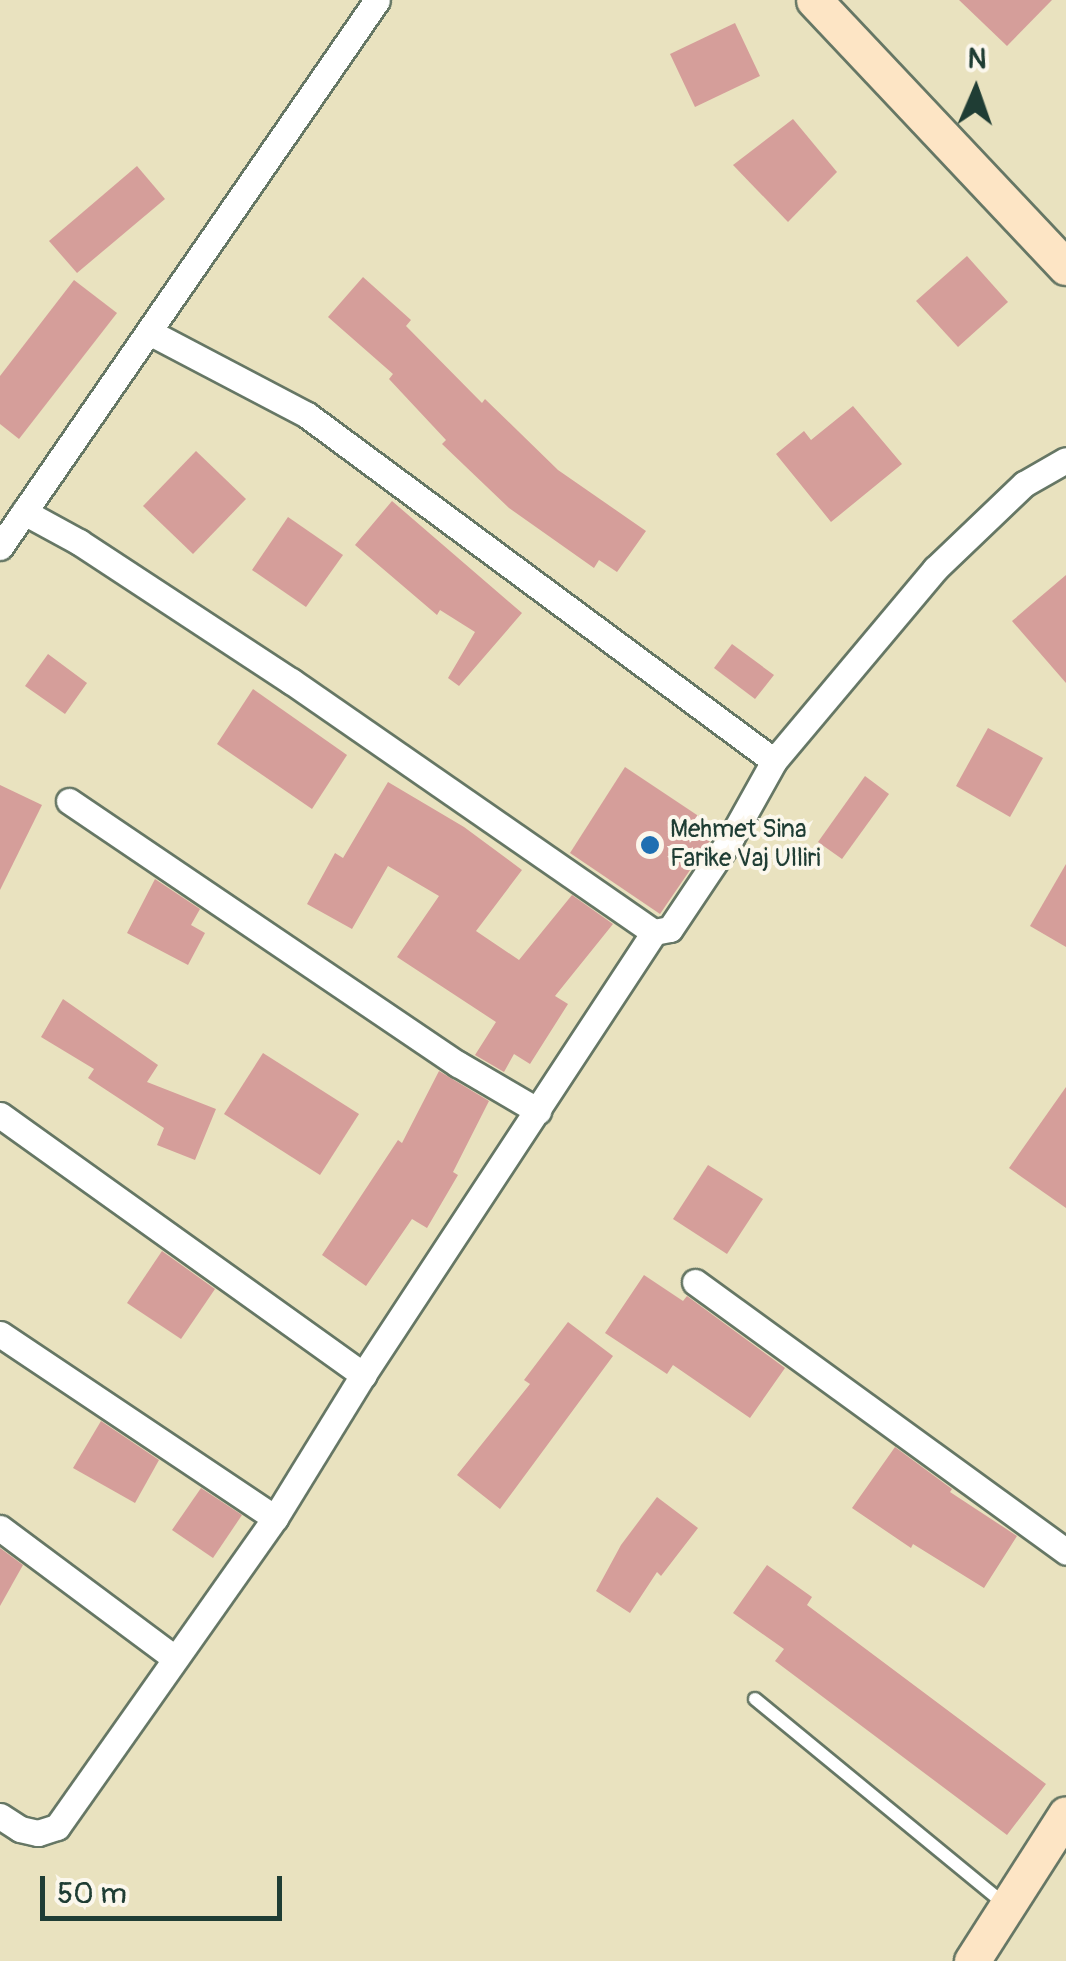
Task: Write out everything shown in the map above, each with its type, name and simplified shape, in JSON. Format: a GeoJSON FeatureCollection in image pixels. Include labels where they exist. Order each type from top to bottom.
{"type":"FeatureCollection","features":[{"type":"Feature","properties":{"kind":"main road"},"geometry":{"type":"LineString","coordinates":[[830,5],[1066,266]]}},
{"type":"Feature","properties":{"kind":"main road"},"geometry":{"type":"LineString","coordinates":[[972,1961],[1066,1814]]}},
{"type":"Feature","properties":{"kind":"street"},"geometry":{"type":"LineString","coordinates":[[0,547],[377,0]]}},
{"type":"Feature","properties":{"kind":"street"},"geometry":{"type":"LineString","coordinates":[[149,332],[307,415],[774,762]]}},
{"type":"Feature","properties":{"kind":"street"},"geometry":{"type":"LineString","coordinates":[[0,1816],[20,1830],[38,1833],[57,1827],[173,1656],[275,1518],[363,1374],[654,932],[670,928],[731,838],[774,762],[934,569],[1024,484],[1066,460]]}},
{"type":"Feature","properties":{"kind":"street"},"geometry":{"type":"LineString","coordinates":[[24,512],[79,542],[291,680],[654,932]]}},
{"type":"Feature","properties":{"kind":"street"},"geometry":{"type":"LineString","coordinates":[[70,802],[458,1064],[538,1111]]}},
{"type":"Feature","properties":{"kind":"street"},"geometry":{"type":"LineString","coordinates":[[0,1115],[363,1374]]}},
{"type":"Feature","properties":{"kind":"street"},"geometry":{"type":"LineString","coordinates":[[695,1282],[1066,1552]]}},
{"type":"Feature","properties":{"kind":"street"},"geometry":{"type":"LineString","coordinates":[[0,1334],[275,1518]]}},
{"type":"Feature","properties":{"kind":"street"},"geometry":{"type":"LineString","coordinates":[[0,1528],[173,1656]]}},
{"type":"Feature","properties":{"kind":"lane"},"geometry":{"type":"LineString","coordinates":[[754,1699],[1007,1906]]}},
{"type":"Feature","properties":{"kind":"building"},"geometry":{"type":"Polygon","coordinates":[[[959,0],[1052,0],[1007,46],[959,0]]]}},
{"type":"Feature","properties":{"kind":"building"},"geometry":{"type":"Polygon","coordinates":[[[735,23],[760,76],[695,107],[670,54],[735,23]]]}},
{"type":"Feature","properties":{"kind":"building"},"geometry":{"type":"Polygon","coordinates":[[[793,119],[837,172],[788,222],[733,165],[793,119]]]}},
{"type":"Feature","properties":{"kind":"building"},"geometry":{"type":"Polygon","coordinates":[[[137,166],[165,199],[77,273],[49,241],[137,166]]]}},
{"type":"Feature","properties":{"kind":"building"},"geometry":{"type":"Polygon","coordinates":[[[967,256],[1008,302],[958,347],[916,301],[967,256]]]}},
{"type":"Feature","properties":{"kind":"building"},"geometry":{"type":"Polygon","coordinates":[[[363,277],[411,320],[406,326],[482,403],[485,399],[558,470],[646,531],[617,572],[599,560],[594,568],[509,508],[442,444],[446,440],[389,379],[393,374],[328,317],[363,277]]]}},
{"type":"Feature","properties":{"kind":"building"},"geometry":{"type":"Polygon","coordinates":[[[74,280],[117,313],[19,439],[0,424],[0,376],[74,280]]]}},
{"type":"Feature","properties":{"kind":"building"},"geometry":{"type":"Polygon","coordinates":[[[853,406],[902,464],[831,522],[776,454],[804,431],[811,440],[853,406]]]}},
{"type":"Feature","properties":{"kind":"building"},"geometry":{"type":"Polygon","coordinates":[[[196,451],[246,499],[193,554],[143,506],[196,451]]]}},
{"type":"Feature","properties":{"kind":"building"},"geometry":{"type":"Polygon","coordinates":[[[392,501],[522,613],[459,686],[448,678],[475,632],[440,610],[437,615],[355,545],[392,501]]]}},
{"type":"Feature","properties":{"kind":"building"},"geometry":{"type":"Polygon","coordinates":[[[288,517],[343,555],[306,607],[252,570],[288,517]]]}},
{"type":"Feature","properties":{"kind":"building"},"geometry":{"type":"Polygon","coordinates":[[[1066,575],[1066,683],[1012,621],[1066,575]]]}},
{"type":"Feature","properties":{"kind":"building"},"geometry":{"type":"Polygon","coordinates":[[[732,644],[774,675],[755,699],[714,668],[732,644]]]}},
{"type":"Feature","properties":{"kind":"building"},"geometry":{"type":"Polygon","coordinates":[[[48,654],[87,683],[65,714],[25,686],[48,654]]]}},
{"type":"Feature","properties":{"kind":"building"},"geometry":{"type":"Polygon","coordinates":[[[253,689],[347,755],[312,809],[217,744],[253,689]]]}},
{"type":"Feature","properties":{"kind":"building"},"geometry":{"type":"Polygon","coordinates":[[[988,728],[1043,758],[1010,817],[956,786],[988,728]]]}},
{"type":"Feature","properties":{"kind":"building","name":"Mehmet Sina Farike Vaj Ulliri"},"geometry":{"type":"Polygon","coordinates":[[[625,767],[718,829],[660,914],[570,853],[625,767]]]}},
{"type":"Feature","properties":{"kind":"building"},"geometry":{"type":"Polygon","coordinates":[[[865,776],[889,794],[842,859],[818,842],[865,776]]]}},
{"type":"Feature","properties":{"kind":"building"},"geometry":{"type":"Polygon","coordinates":[[[388,782],[464,827],[522,870],[476,931],[519,960],[572,895],[613,924],[555,996],[568,1004],[530,1064],[514,1054],[504,1072],[475,1055],[496,1022],[397,957],[439,896],[388,866],[352,929],[307,904],[335,853],[343,858],[388,782]]]}},
{"type":"Feature","properties":{"kind":"building"},"geometry":{"type":"Polygon","coordinates":[[[0,785],[42,805],[0,890],[0,785]]]}},
{"type":"Feature","properties":{"kind":"building"},"geometry":{"type":"Polygon","coordinates":[[[1066,864],[1066,947],[1030,926],[1066,864]]]}},
{"type":"Feature","properties":{"kind":"building"},"geometry":{"type":"Polygon","coordinates":[[[155,879],[200,909],[191,925],[205,933],[188,965],[127,933],[155,879]]]}},
{"type":"Feature","properties":{"kind":"building"},"geometry":{"type":"Polygon","coordinates":[[[63,999],[158,1065],[147,1082],[216,1109],[195,1160],[157,1145],[164,1128],[88,1078],[94,1069],[41,1037],[63,999]]]}},
{"type":"Feature","properties":{"kind":"building"},"geometry":{"type":"Polygon","coordinates":[[[263,1053],[359,1114],[320,1175],[224,1114],[263,1053]]]}},
{"type":"Feature","properties":{"kind":"building"},"geometry":{"type":"Polygon","coordinates":[[[439,1071],[489,1101],[453,1172],[458,1175],[427,1228],[412,1219],[366,1286],[322,1255],[398,1140],[402,1143],[439,1071]]]}},
{"type":"Feature","properties":{"kind":"building"},"geometry":{"type":"Polygon","coordinates":[[[1066,1087],[1066,1208],[1009,1168],[1066,1087]]]}},
{"type":"Feature","properties":{"kind":"building"},"geometry":{"type":"Polygon","coordinates":[[[708,1165],[763,1199],[727,1254],[673,1219],[708,1165]]]}},
{"type":"Feature","properties":{"kind":"building"},"geometry":{"type":"Polygon","coordinates":[[[162,1251],[215,1289],[181,1339],[127,1303],[162,1251]]]}},
{"type":"Feature","properties":{"kind":"building"},"geometry":{"type":"Polygon","coordinates":[[[644,1275],[683,1301],[687,1296],[785,1368],[750,1418],[673,1365],[667,1374],[605,1333],[644,1275]]]}},
{"type":"Feature","properties":{"kind":"building"},"geometry":{"type":"Polygon","coordinates":[[[568,1322],[613,1356],[500,1509],[457,1475],[530,1384],[524,1380],[568,1322]]]}},
{"type":"Feature","properties":{"kind":"building"},"geometry":{"type":"Polygon","coordinates":[[[101,1421],[159,1460],[135,1503],[73,1468],[101,1421]]]}},
{"type":"Feature","properties":{"kind":"building"},"geometry":{"type":"Polygon","coordinates":[[[895,1447],[952,1489],[950,1492],[1017,1536],[984,1588],[913,1544],[911,1548],[852,1508],[895,1447]]]}},
{"type":"Feature","properties":{"kind":"building"},"geometry":{"type":"Polygon","coordinates":[[[201,1488],[242,1515],[213,1558],[172,1530],[201,1488]]]}},
{"type":"Feature","properties":{"kind":"building"},"geometry":{"type":"Polygon","coordinates":[[[657,1497],[698,1528],[661,1576],[657,1572],[630,1613],[596,1591],[621,1545],[657,1497]]]}},
{"type":"Feature","properties":{"kind":"building"},"geometry":{"type":"Polygon","coordinates":[[[0,1548],[23,1565],[0,1606],[0,1548]]]}},
{"type":"Feature","properties":{"kind":"building"},"geometry":{"type":"Polygon","coordinates":[[[767,1565],[812,1597],[807,1605],[1046,1784],[1007,1835],[775,1661],[784,1649],[733,1613],[767,1565]]]}},
{"type":"Feature","properties":{"kind":"place","name":"Mehmet Sina Farike Vaj Ulliri"},"geometry":{"type":"Point","coordinates":[650,845]}}]}
